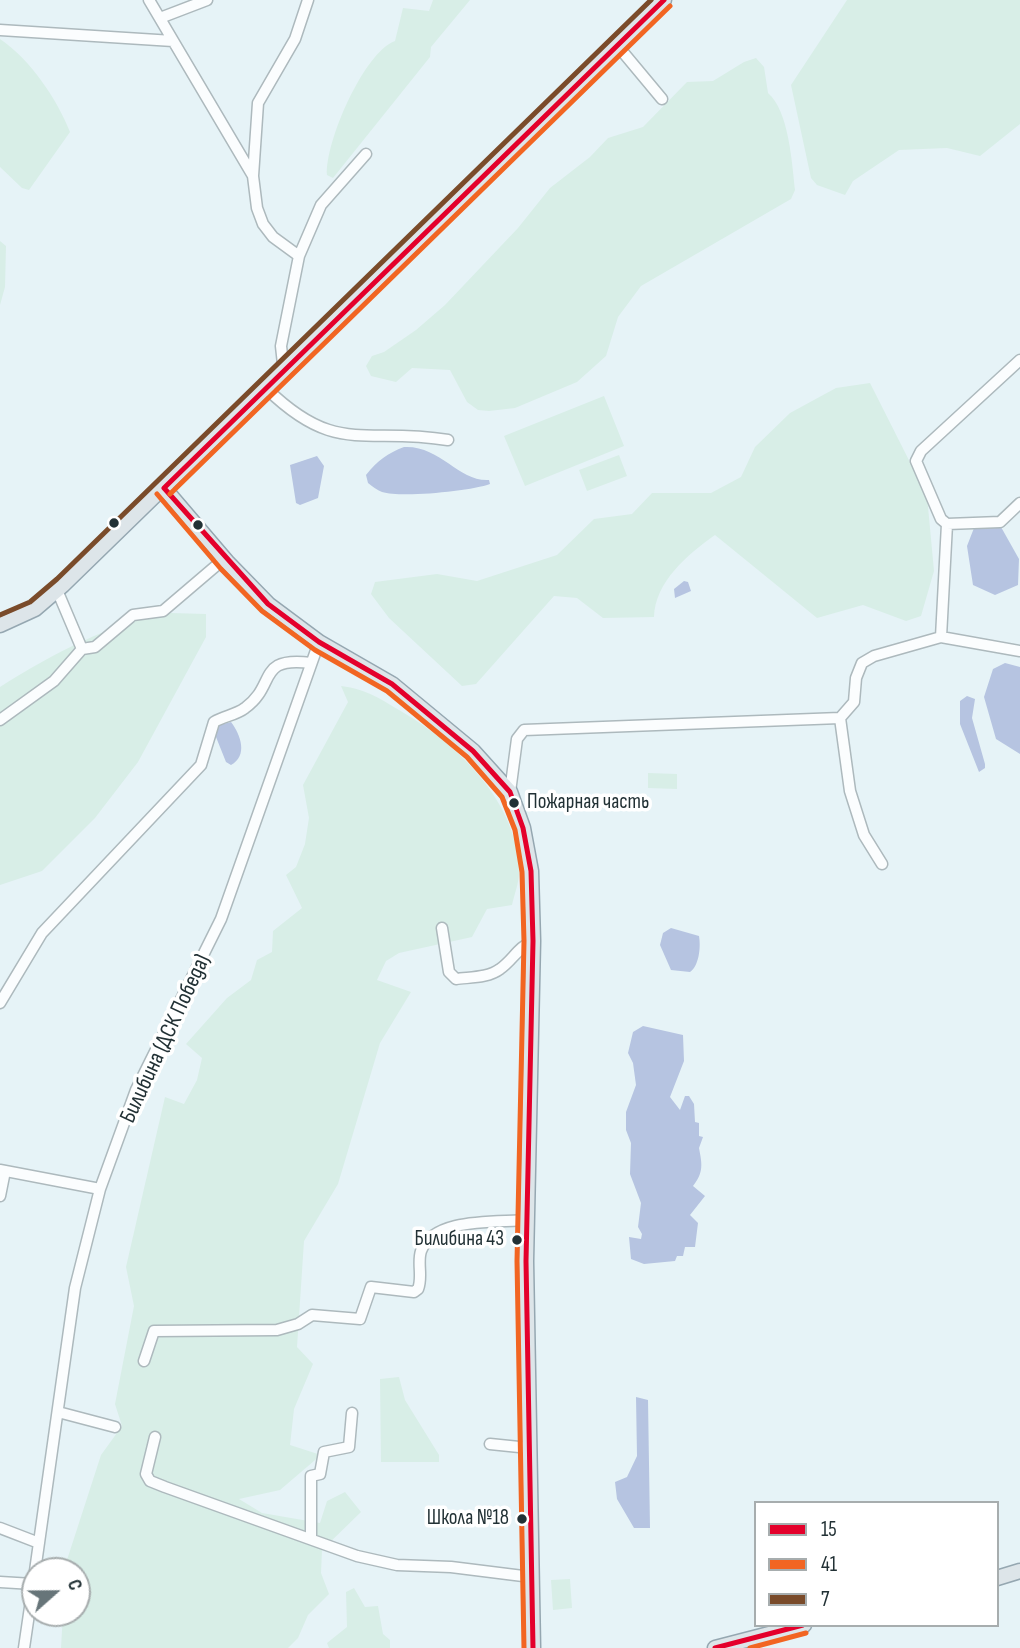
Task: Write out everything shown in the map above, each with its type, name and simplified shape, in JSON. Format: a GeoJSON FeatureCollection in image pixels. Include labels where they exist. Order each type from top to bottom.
{"type":"FeatureCollection","features":[{"type":"Feature","properties":{"kind":"main road"},"geometry":{"type":"LineString","coordinates":[[0,625],[35,609],[57,590],[284,373],[662,1]]}},
{"type":"Feature","properties":{"kind":"main road"},"geometry":{"type":"LineString","coordinates":[[164,488],[268,604],[320,642],[392,684],[473,751],[510,792],[523,828],[531,871],[533,941],[527,1220],[533,1648]]}},
{"type":"Feature","properties":{"kind":"main road"},"geometry":{"type":"LineString","coordinates":[[999,1577],[1020,1571]]}},
{"type":"Feature","properties":{"kind":"main road"},"geometry":{"type":"LineString","coordinates":[[715,1648],[796,1627]]}},
{"type":"Feature","properties":{"kind":"street"},"geometry":{"type":"LineString","coordinates":[[149,0],[253,176]]}},
{"type":"Feature","properties":{"kind":"street"},"geometry":{"type":"LineString","coordinates":[[160,19],[206,0]]}},
{"type":"Feature","properties":{"kind":"street"},"geometry":{"type":"LineString","coordinates":[[299,256],[273,237],[263,224],[257,208],[253,176],[258,103],[295,39],[308,0]]}},
{"type":"Feature","properties":{"kind":"street"},"geometry":{"type":"LineString","coordinates":[[0,30],[173,41]]}},
{"type":"Feature","properties":{"kind":"street"},"geometry":{"type":"LineString","coordinates":[[617,45],[662,99]]}},
{"type":"Feature","properties":{"kind":"street"},"geometry":{"type":"LineString","coordinates":[[284,373],[281,346],[299,256],[321,205],[366,154]]}},
{"type":"Feature","properties":{"kind":"street"},"geometry":{"type":"LineString","coordinates":[[941,637],[947,524],[917,467],[917,455],[1020,360]]}},
{"type":"Feature","properties":{"kind":"street"},"geometry":{"type":"LineString","coordinates":[[267,388],[290,411],[324,431],[345,435],[448,440]]}},
{"type":"Feature","properties":{"kind":"street"},"geometry":{"type":"LineString","coordinates":[[947,524],[1000,522],[1020,503]]}},
{"type":"Feature","properties":{"kind":"street"},"geometry":{"type":"LineString","coordinates":[[0,720],[54,681],[82,649],[95,648],[132,615],[163,611],[225,559]]}},
{"type":"Feature","properties":{"kind":"street"},"geometry":{"type":"LineString","coordinates":[[57,590],[82,649]]}},
{"type":"Feature","properties":{"kind":"street"},"geometry":{"type":"LineString","coordinates":[[510,792],[517,739],[524,730],[840,718],[854,702],[856,678],[862,663],[874,656],[941,637],[1020,651]]}},
{"type":"Feature","properties":{"kind":"street","name":"Билибина (ДСК Победа)"},"geometry":{"type":"LineString","coordinates":[[37,1557],[75,1288],[100,1189],[136,1090],[221,919],[320,642]]}},
{"type":"Feature","properties":{"kind":"street"},"geometry":{"type":"LineString","coordinates":[[0,1003],[42,933],[201,765],[214,722],[244,709],[274,667],[282,662],[311,663]]}},
{"type":"Feature","properties":{"kind":"street"},"geometry":{"type":"LineString","coordinates":[[840,718],[850,791],[864,835],[882,864]]}},
{"type":"Feature","properties":{"kind":"street"},"geometry":{"type":"LineString","coordinates":[[442,928],[449,972],[456,979],[491,974],[501,969],[523,945],[533,941]]}},
{"type":"Feature","properties":{"kind":"street"},"geometry":{"type":"LineString","coordinates":[[0,1196],[3,1171],[100,1189]]}},
{"type":"Feature","properties":{"kind":"street"},"geometry":{"type":"LineString","coordinates":[[144,1361],[154,1331],[277,1330],[298,1324],[312,1315],[360,1319],[371,1287],[414,1292],[418,1289],[420,1254],[432,1235],[447,1228],[527,1220]]}},
{"type":"Feature","properties":{"kind":"street"},"geometry":{"type":"LineString","coordinates":[[58,1412],[115,1427]]}},
{"type":"Feature","properties":{"kind":"street"},"geometry":{"type":"LineString","coordinates":[[311,1539],[311,1476],[320,1474],[324,1452],[349,1447],[352,1413]]}},
{"type":"Feature","properties":{"kind":"street"},"geometry":{"type":"LineString","coordinates":[[155,1437],[146,1469],[150,1481],[357,1556],[397,1565],[451,1567],[531,1577]]}},
{"type":"Feature","properties":{"kind":"street"},"geometry":{"type":"LineString","coordinates":[[490,1444],[529,1448]]}},
{"type":"Feature","properties":{"kind":"street"},"geometry":{"type":"LineString","coordinates":[[0,1528],[39,1543]]}},
{"type":"Feature","properties":{"kind":"street"},"geometry":{"type":"LineString","coordinates":[[0,1582],[21,1578]]}},
{"type":"Feature","properties":{"kind":"street","name":"Билибина (ДСК Победа)"},"geometry":{"type":"LineString","coordinates":[[24,1648],[27,1627]]}},
{"type":"Feature","properties":{"kind":"green space"},"geometry":{"type":"Polygon","coordinates":[[[433,0],[470,0],[431,47],[430,57],[333,178],[327,175],[332,142],[339,121],[359,80],[383,49],[395,41],[403,8],[429,11],[433,0]]]}},
{"type":"Feature","properties":{"kind":"green space"},"geometry":{"type":"Polygon","coordinates":[[[847,0],[1020,0],[1020,124],[980,156],[947,148],[899,150],[853,181],[845,195],[817,185],[811,178],[791,85],[847,0]]]}},
{"type":"Feature","properties":{"kind":"green space"},"geometry":{"type":"Polygon","coordinates":[[[0,39],[32,69],[58,106],[70,132],[29,190],[22,188],[0,167],[0,39]]]}},
{"type":"Feature","properties":{"kind":"green space"},"geometry":{"type":"Polygon","coordinates":[[[756,58],[764,67],[768,93],[775,101],[785,124],[795,190],[791,199],[641,286],[618,317],[606,356],[577,382],[515,408],[489,411],[478,410],[467,402],[450,370],[412,368],[396,382],[371,376],[366,366],[372,356],[384,352],[416,330],[445,305],[518,228],[550,188],[590,157],[608,138],[643,127],[687,82],[713,81],[744,62],[756,58]]]}},
{"type":"Feature","properties":{"kind":"green space"},"geometry":{"type":"Polygon","coordinates":[[[0,241],[6,246],[5,287],[0,305],[0,241]]]}},
{"type":"Feature","properties":{"kind":"green space"},"geometry":{"type":"Polygon","coordinates":[[[870,383],[927,496],[934,571],[921,616],[906,621],[863,605],[817,618],[715,535],[674,570],[660,592],[654,617],[603,618],[577,598],[554,596],[476,684],[462,686],[389,618],[371,594],[375,582],[437,574],[477,581],[557,555],[594,519],[632,514],[652,493],[711,493],[741,477],[755,447],[790,413],[836,388],[870,383]]]}},
{"type":"Feature","properties":{"kind":"green space"},"geometry":{"type":"Polygon","coordinates":[[[604,396],[624,446],[525,486],[504,436],[604,396]]]}},
{"type":"Feature","properties":{"kind":"green space"},"geometry":{"type":"Polygon","coordinates":[[[619,455],[627,476],[587,491],[579,470],[619,455]]]}},
{"type":"Feature","properties":{"kind":"green space"},"geometry":{"type":"Polygon","coordinates":[[[171,613],[206,614],[206,637],[138,762],[95,818],[42,871],[0,885],[0,687],[82,641],[126,624],[171,613]]]}},
{"type":"Feature","properties":{"kind":"green space"},"geometry":{"type":"Polygon","coordinates":[[[341,686],[367,692],[389,704],[425,727],[465,760],[497,800],[508,823],[516,847],[519,873],[512,905],[487,909],[472,937],[399,953],[386,961],[377,980],[411,992],[380,1043],[338,1184],[304,1241],[297,1347],[313,1364],[294,1409],[290,1445],[321,1455],[280,1490],[239,1499],[262,1513],[320,1523],[327,1501],[345,1492],[361,1512],[322,1550],[321,1573],[329,1594],[308,1615],[298,1638],[288,1648],[61,1648],[62,1627],[91,1627],[91,1557],[68,1557],[101,1455],[122,1426],[115,1404],[134,1306],[126,1267],[165,1097],[184,1104],[197,1080],[202,1058],[186,1044],[227,998],[251,980],[257,960],[272,952],[273,931],[302,908],[286,875],[296,867],[305,844],[309,818],[303,785],[348,702],[341,686]]]}},
{"type":"Feature","properties":{"kind":"green space"},"geometry":{"type":"Polygon","coordinates":[[[648,773],[677,774],[677,789],[648,788],[648,773]]]}},
{"type":"Feature","properties":{"kind":"green space"},"geometry":{"type":"Polygon","coordinates":[[[399,1377],[405,1400],[439,1455],[439,1462],[381,1462],[380,1379],[399,1377]]]}},
{"type":"Feature","properties":{"kind":"green space"},"geometry":{"type":"Polygon","coordinates":[[[570,1579],[572,1608],[553,1610],[551,1580],[570,1579]]]}},
{"type":"Feature","properties":{"kind":"green space"},"geometry":{"type":"Polygon","coordinates":[[[354,1588],[365,1607],[378,1606],[383,1634],[390,1640],[390,1648],[329,1648],[327,1643],[347,1627],[346,1592],[354,1588]]]}},
{"type":"Feature","properties":{"kind":"water"},"geometry":{"type":"Polygon","coordinates":[[[404,447],[428,452],[468,475],[489,480],[490,484],[453,491],[392,494],[382,492],[368,483],[366,475],[374,466],[404,447]]]}},
{"type":"Feature","properties":{"kind":"water"},"geometry":{"type":"Polygon","coordinates":[[[317,456],[324,466],[318,498],[300,505],[296,503],[290,465],[317,456]]]}},
{"type":"Feature","properties":{"kind":"water"},"geometry":{"type":"Polygon","coordinates":[[[1001,527],[1019,559],[1018,585],[995,595],[973,585],[967,546],[974,528],[1001,527]]]}},
{"type":"Feature","properties":{"kind":"water"},"geometry":{"type":"Polygon","coordinates":[[[684,581],[688,582],[691,591],[675,598],[674,589],[684,581]]]}},
{"type":"Feature","properties":{"kind":"water"},"geometry":{"type":"Polygon","coordinates":[[[1005,663],[1020,667],[1020,754],[996,739],[984,697],[993,669],[1005,663]]]}},
{"type":"Feature","properties":{"kind":"water"},"geometry":{"type":"Polygon","coordinates":[[[967,696],[975,699],[972,718],[985,764],[985,768],[979,772],[960,724],[960,701],[967,696]]]}},
{"type":"Feature","properties":{"kind":"water"},"geometry":{"type":"Polygon","coordinates":[[[231,722],[238,733],[241,751],[231,765],[226,762],[214,732],[219,725],[231,722]]]}},
{"type":"Feature","properties":{"kind":"water"},"geometry":{"type":"Polygon","coordinates":[[[671,928],[699,936],[699,956],[690,972],[671,970],[660,945],[663,933],[671,928]]]}},
{"type":"Feature","properties":{"kind":"water"},"geometry":{"type":"Polygon","coordinates":[[[643,1026],[683,1035],[684,1061],[670,1097],[680,1110],[685,1096],[689,1096],[694,1104],[695,1122],[699,1123],[699,1136],[703,1137],[699,1148],[701,1172],[693,1186],[705,1196],[690,1215],[698,1223],[695,1247],[685,1247],[683,1256],[677,1256],[675,1261],[644,1264],[631,1259],[629,1237],[641,1239],[642,1234],[638,1227],[641,1203],[630,1174],[631,1143],[626,1130],[626,1112],[636,1085],[633,1063],[628,1053],[633,1032],[643,1026]]]}},
{"type":"Feature","properties":{"kind":"water"},"geometry":{"type":"Polygon","coordinates":[[[636,1397],[648,1400],[650,1528],[634,1528],[617,1499],[615,1482],[627,1477],[637,1456],[636,1397]]]}},
{"type":"Feature","properties":{"kind":"transit line","name":"7"},"geometry":{"type":"LineString","coordinates":[[0,615],[30,602],[57,579],[651,0]]}},
{"type":"Feature","properties":{"kind":"transit line","name":"15"},"geometry":{"type":"LineString","coordinates":[[164,488],[664,0]]}},
{"type":"Feature","properties":{"kind":"transit line","name":"41"},"geometry":{"type":"LineString","coordinates":[[170,494],[670,6]]}},
{"type":"Feature","properties":{"kind":"transit line","name":"15"},"geometry":{"type":"LineString","coordinates":[[164,488],[268,604],[319,642],[392,684],[473,751],[510,792],[523,828],[531,871],[533,941],[526,1261],[533,1648]]}},
{"type":"Feature","properties":{"kind":"transit line","name":"41"},"geometry":{"type":"LineString","coordinates":[[157,494],[221,569],[262,611],[315,650],[387,691],[467,757],[502,797],[515,830],[522,872],[524,941],[517,1261],[524,1648]]}},
{"type":"Feature","properties":{"kind":"transit line","name":"15"},"geometry":{"type":"LineString","coordinates":[[715,1648],[795,1627]]}},
{"type":"Feature","properties":{"kind":"transit line","name":"41"},"geometry":{"type":"LineString","coordinates":[[750,1648],[806,1633]]}},
{"type":"Feature","properties":{"kind":"place","name":"Пожарная часть"},"geometry":{"type":"Point","coordinates":[514,803]}},
{"type":"Feature","properties":{"kind":"place","name":"Билибина 43"},"geometry":{"type":"Point","coordinates":[517,1240]}},
{"type":"Feature","properties":{"kind":"place","name":"Школа №18"},"geometry":{"type":"Point","coordinates":[522,1519]}}]}
